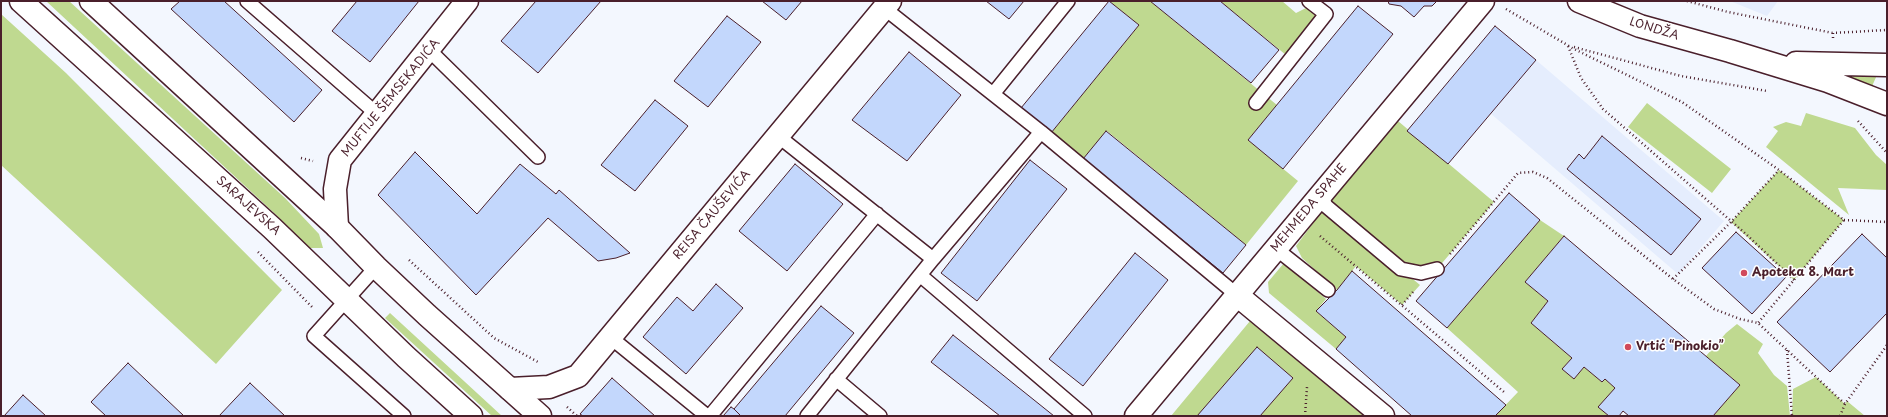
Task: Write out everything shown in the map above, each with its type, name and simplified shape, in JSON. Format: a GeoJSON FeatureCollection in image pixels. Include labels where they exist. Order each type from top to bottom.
{"type":"FeatureCollection","features":[{"type":"Feature","properties":{"kind":"street","name":"SARAJEVSKA"},"geometry":{"type":"LineString","coordinates":[[21,1],[272,228],[471,416]]}},
{"type":"Feature","properties":{"kind":"street"},"geometry":{"type":"LineString","coordinates":[[91,1],[337,227],[376,267],[540,416]]}},
{"type":"Feature","properties":{"kind":"street","name":"MUFTIJE ŠEMSEKADIĆA"},"geometry":{"type":"LineString","coordinates":[[337,227],[335,189],[340,160],[378,115],[468,1]]}},
{"type":"Feature","properties":{"kind":"street","name":"LONDŽA"},"geometry":{"type":"LineString","coordinates":[[1580,1],[1640,26],[1730,51]]}},
{"type":"Feature","properties":{"kind":"street","name":"MEHMEDA SPAHE"},"geometry":{"type":"LineString","coordinates":[[1136,416],[1320,194],[1491,3]]}},
{"type":"Feature","properties":{"kind":"street","name":"REISA ČAUŠEVIĆA"},"geometry":{"type":"LineString","coordinates":[[510,389],[549,387],[578,376],[887,4]]}},
{"type":"Feature","properties":{"kind":"street"},"geometry":{"type":"LineString","coordinates":[[1730,51],[1796,63],[1887,65]]}},
{"type":"Feature","properties":{"kind":"street"},"geometry":{"type":"LineString","coordinates":[[1730,51],[1828,81],[1887,104]]}},
{"type":"Feature","properties":{"kind":"street"},"geometry":{"type":"LineString","coordinates":[[1237,295],[1383,416]]}},
{"type":"Feature","properties":{"kind":"lane"},"geometry":{"type":"LineString","coordinates":[[247,1],[378,115]]}},
{"type":"Feature","properties":{"kind":"lane"},"geometry":{"type":"LineString","coordinates":[[993,94],[1068,1]]}},
{"type":"Feature","properties":{"kind":"lane"},"geometry":{"type":"LineString","coordinates":[[1256,103],[1326,14],[1309,1]]}},
{"type":"Feature","properties":{"kind":"lane"},"geometry":{"type":"LineString","coordinates":[[887,4],[993,94],[1237,295]]}},
{"type":"Feature","properties":{"kind":"lane"},"geometry":{"type":"LineString","coordinates":[[429,50],[538,157]]}},
{"type":"Feature","properties":{"kind":"lane"},"geometry":{"type":"LineString","coordinates":[[806,416],[933,259],[1040,132]]}},
{"type":"Feature","properties":{"kind":"lane"},"geometry":{"type":"LineString","coordinates":[[778,136],[933,259]]}},
{"type":"Feature","properties":{"kind":"lane"},"geometry":{"type":"LineString","coordinates":[[1320,194],[1326,206],[1401,269],[1421,273],[1437,269]]}},
{"type":"Feature","properties":{"kind":"lane"},"geometry":{"type":"LineString","coordinates":[[610,337],[709,416],[877,214]]}},
{"type":"Feature","properties":{"kind":"lane"},"geometry":{"type":"LineString","coordinates":[[1275,248],[1328,290]]}},
{"type":"Feature","properties":{"kind":"lane"},"geometry":{"type":"LineString","coordinates":[[376,267],[314,336],[404,416]]}},
{"type":"Feature","properties":{"kind":"lane"},"geometry":{"type":"LineString","coordinates":[[920,275],[1085,416]]}},
{"type":"Feature","properties":{"kind":"lane"},"geometry":{"type":"LineString","coordinates":[[836,379],[880,416]]}},
{"type":"Feature","properties":{"kind":"path"},"geometry":{"type":"LineString","coordinates":[[1687,1],[1728,12],[1833,33]]}},
{"type":"Feature","properties":{"kind":"path"},"geometry":{"type":"LineString","coordinates":[[1491,3],[1568,46],[1682,102],[1779,170],[1844,220],[1887,222]]}},
{"type":"Feature","properties":{"kind":"path"},"geometry":{"type":"LineString","coordinates":[[1568,46],[1681,76],[1773,92]]}},
{"type":"Feature","properties":{"kind":"path"},"geometry":{"type":"LineString","coordinates":[[1568,46],[1581,78],[1603,109],[1747,235],[1794,280]]}},
{"type":"Feature","properties":{"kind":"path"},"geometry":{"type":"LineString","coordinates":[[1672,279],[1731,222],[1779,170]]}},
{"type":"Feature","properties":{"kind":"path"},"geometry":{"type":"LineString","coordinates":[[1402,305],[1437,269],[1518,173],[1533,172],[1547,178],[1672,279],[1714,309],[1740,319],[1758,323],[1845,404]]}},
{"type":"Feature","properties":{"kind":"path"},"geometry":{"type":"LineString","coordinates":[[1758,323],[1844,220]]}},
{"type":"Feature","properties":{"kind":"path"},"geometry":{"type":"LineString","coordinates":[[1316,233],[1504,392]]}},
{"type":"Feature","properties":{"kind":"path"},"geometry":{"type":"LineString","coordinates":[[1840,416],[1845,404],[1887,345]]}},
{"type":"Feature","properties":{"kind":"path"},"geometry":{"type":"LineString","coordinates":[[1786,350],[1792,416]]}},
{"type":"Feature","properties":{"kind":"shaded area"},"geometry":{"type":"Polygon","coordinates":[[[1730,1],[1778,1],[1767,16],[1730,1]]]}},
{"type":"Feature","properties":{"kind":"shaded area"},"geometry":{"type":"Polygon","coordinates":[[[1536,60],[1724,221],[1678,274],[1490,113],[1536,60]]]}},
{"type":"Feature","properties":{"kind":"green space"},"geometry":{"type":"Polygon","coordinates":[[[46,1],[69,1],[285,198],[319,234],[323,248],[310,248],[46,1]]]}},
{"type":"Feature","properties":{"kind":"green space"},"geometry":{"type":"Polygon","coordinates":[[[1109,1],[1150,1],[1277,105],[1248,140],[1298,181],[1246,245],[1107,131],[1083,159],[1051,133],[1139,25],[1109,1]]]}},
{"type":"Feature","properties":{"kind":"green space"},"geometry":{"type":"Polygon","coordinates":[[[1220,1],[1282,1],[1296,13],[1306,8],[1314,11],[1317,18],[1286,55],[1220,1]]]}},
{"type":"Feature","properties":{"kind":"green space"},"geometry":{"type":"Polygon","coordinates":[[[1,14],[66,73],[282,290],[216,364],[1,165],[1,14]]]}},
{"type":"Feature","properties":{"kind":"green space"},"geometry":{"type":"Polygon","coordinates":[[[1832,71],[1877,75],[1873,84],[1873,94],[1832,71]]]}},
{"type":"Feature","properties":{"kind":"green space"},"geometry":{"type":"Polygon","coordinates":[[[1647,103],[1731,169],[1712,193],[1628,127],[1647,103]]]}},
{"type":"Feature","properties":{"kind":"green space"},"geometry":{"type":"Polygon","coordinates":[[[1806,113],[1855,128],[1876,155],[1887,165],[1887,190],[1838,188],[1849,215],[1766,147],[1778,131],[1773,127],[1786,122],[1801,126],[1806,113]]]}},
{"type":"Feature","properties":{"kind":"green space"},"geometry":{"type":"Polygon","coordinates":[[[1398,121],[1494,202],[1437,269],[1402,270],[1420,285],[1402,305],[1356,266],[1337,290],[1302,258],[1296,246],[1326,206],[1398,121]]]}},
{"type":"Feature","properties":{"kind":"green space"},"geometry":{"type":"Polygon","coordinates":[[[1779,170],[1844,220],[1794,280],[1731,222],[1779,170]]]}},
{"type":"Feature","properties":{"kind":"green space"},"geometry":{"type":"Polygon","coordinates":[[[1540,220],[1564,236],[1525,282],[1548,301],[1531,323],[1572,358],[1562,369],[1574,379],[1584,367],[1602,382],[1605,379],[1615,388],[1599,407],[1609,416],[1495,416],[1518,392],[1447,328],[1540,220]]]}},
{"type":"Feature","properties":{"kind":"green space"},"geometry":{"type":"Polygon","coordinates":[[[1284,263],[1326,299],[1316,311],[1346,337],[1336,349],[1269,293],[1268,282],[1284,263]]]}},
{"type":"Feature","properties":{"kind":"green space"},"geometry":{"type":"Polygon","coordinates":[[[390,313],[502,416],[492,416],[385,318],[390,313]]]}},
{"type":"Feature","properties":{"kind":"green space"},"geometry":{"type":"Polygon","coordinates":[[[1250,321],[1364,416],[1171,416],[1250,321]]]}},
{"type":"Feature","properties":{"kind":"green space"},"geometry":{"type":"Polygon","coordinates":[[[1737,324],[1763,344],[1758,353],[1774,375],[1787,386],[1790,416],[1713,416],[1740,385],[1706,356],[1726,333],[1737,324]]]}},
{"type":"Feature","properties":{"kind":"green space"},"geometry":{"type":"Polygon","coordinates":[[[1816,377],[1845,404],[1847,401],[1865,416],[1792,416],[1793,389],[1816,377]]]}},
{"type":"Feature","properties":{"kind":"building"},"geometry":{"type":"Polygon","coordinates":[[[180,1],[224,1],[322,90],[294,122],[171,9],[180,1]]]}},
{"type":"Feature","properties":{"kind":"building"},"geometry":{"type":"Polygon","coordinates":[[[357,1],[419,1],[370,62],[332,31],[357,1]]]}},
{"type":"Feature","properties":{"kind":"building"},"geometry":{"type":"Polygon","coordinates":[[[536,1],[601,1],[538,73],[501,41],[536,1]]]}},
{"type":"Feature","properties":{"kind":"building"},"geometry":{"type":"Polygon","coordinates":[[[762,1],[802,1],[786,20],[762,1]]]}},
{"type":"Feature","properties":{"kind":"building"},"geometry":{"type":"Polygon","coordinates":[[[986,1],[1024,1],[1009,19],[986,1]]]}},
{"type":"Feature","properties":{"kind":"building"},"geometry":{"type":"Polygon","coordinates":[[[1109,1],[1139,25],[1051,133],[1021,108],[1109,1]]]}},
{"type":"Feature","properties":{"kind":"building"},"geometry":{"type":"Polygon","coordinates":[[[1150,1],[1220,1],[1279,50],[1251,83],[1150,1]]]}},
{"type":"Feature","properties":{"kind":"building"},"geometry":{"type":"Polygon","coordinates":[[[1388,1],[1437,1],[1432,6],[1424,6],[1414,17],[1401,6],[1389,4],[1388,1]]]}},
{"type":"Feature","properties":{"kind":"building"},"geometry":{"type":"Polygon","coordinates":[[[1358,6],[1393,34],[1283,169],[1248,140],[1358,6]]]}},
{"type":"Feature","properties":{"kind":"building"},"geometry":{"type":"Polygon","coordinates":[[[727,16],[761,42],[708,107],[674,81],[727,16]]]}},
{"type":"Feature","properties":{"kind":"building"},"geometry":{"type":"Polygon","coordinates":[[[1495,26],[1536,60],[1448,164],[1407,131],[1495,26]]]}},
{"type":"Feature","properties":{"kind":"building"},"geometry":{"type":"Polygon","coordinates":[[[909,52],[961,95],[907,161],[852,120],[909,52]]]}},
{"type":"Feature","properties":{"kind":"building"},"geometry":{"type":"Polygon","coordinates":[[[655,100],[688,126],[635,191],[601,165],[655,100]]]}},
{"type":"Feature","properties":{"kind":"building"},"geometry":{"type":"Polygon","coordinates":[[[1106,131],[1246,245],[1223,273],[1083,159],[1106,131]]]}},
{"type":"Feature","properties":{"kind":"building"},"geometry":{"type":"Polygon","coordinates":[[[1602,136],[1701,219],[1671,255],[1567,169],[1579,154],[1584,159],[1602,136]]]}},
{"type":"Feature","properties":{"kind":"building"},"geometry":{"type":"Polygon","coordinates":[[[415,152],[477,214],[520,164],[556,194],[559,190],[630,253],[616,258],[598,261],[548,218],[476,295],[378,195],[415,152]]]}},
{"type":"Feature","properties":{"kind":"building"},"geometry":{"type":"Polygon","coordinates":[[[1030,160],[1067,189],[977,301],[941,273],[1030,160]]]}},
{"type":"Feature","properties":{"kind":"building"},"geometry":{"type":"Polygon","coordinates":[[[795,164],[843,204],[787,271],[739,231],[795,164]]]}},
{"type":"Feature","properties":{"kind":"building"},"geometry":{"type":"Polygon","coordinates":[[[1509,193],[1540,220],[1447,328],[1416,301],[1509,193]]]}},
{"type":"Feature","properties":{"kind":"building","name":"Apoteka 8. Mart"},"geometry":{"type":"Polygon","coordinates":[[[1736,232],[1786,277],[1752,314],[1702,268],[1736,232]]]}},
{"type":"Feature","properties":{"kind":"building"},"geometry":{"type":"Polygon","coordinates":[[[1862,234],[1887,258],[1887,313],[1830,372],[1777,322],[1862,234]]]}},
{"type":"Feature","properties":{"kind":"building","name":"Vrtić “Pinokio”"},"geometry":{"type":"Polygon","coordinates":[[[1564,236],[1740,385],[1713,416],[1629,416],[1623,411],[1619,416],[1609,416],[1598,407],[1615,388],[1605,379],[1602,382],[1584,367],[1574,379],[1562,369],[1572,358],[1531,323],[1548,301],[1525,282],[1564,236]]]}},
{"type":"Feature","properties":{"kind":"building"},"geometry":{"type":"Polygon","coordinates":[[[1135,253],[1168,280],[1083,386],[1049,359],[1135,253]]]}},
{"type":"Feature","properties":{"kind":"building"},"geometry":{"type":"Polygon","coordinates":[[[1352,271],[1506,405],[1495,416],[1412,416],[1336,349],[1346,337],[1316,311],[1337,290],[1352,271]]]}},
{"type":"Feature","properties":{"kind":"building"},"geometry":{"type":"Polygon","coordinates":[[[716,284],[743,308],[686,374],[643,337],[677,297],[693,311],[716,284]]]}},
{"type":"Feature","properties":{"kind":"building"},"geometry":{"type":"Polygon","coordinates":[[[821,306],[854,333],[785,416],[741,416],[734,409],[821,306]]]}},
{"type":"Feature","properties":{"kind":"building"},"geometry":{"type":"Polygon","coordinates":[[[953,335],[1054,416],[1000,416],[931,362],[953,335]]]}},
{"type":"Feature","properties":{"kind":"building"},"geometry":{"type":"Polygon","coordinates":[[[1257,347],[1293,378],[1260,416],[1197,416],[1257,347]]]}},
{"type":"Feature","properties":{"kind":"building"},"geometry":{"type":"Polygon","coordinates":[[[128,363],[184,416],[106,416],[91,402],[128,363]]]}},
{"type":"Feature","properties":{"kind":"building"},"geometry":{"type":"Polygon","coordinates":[[[612,378],[655,416],[583,416],[580,414],[612,378]]]}},
{"type":"Feature","properties":{"kind":"building"},"geometry":{"type":"Polygon","coordinates":[[[250,383],[285,416],[219,416],[250,383]]]}},
{"type":"Feature","properties":{"kind":"building"},"geometry":{"type":"Polygon","coordinates":[[[23,395],[46,416],[4,416],[23,395]]]}},
{"type":"Feature","properties":{"kind":"building"},"geometry":{"type":"Polygon","coordinates":[[[731,407],[734,409],[741,416],[723,416],[731,407]]]}},
{"type":"Feature","properties":{"kind":"place","name":"Apoteka 8. Mart"},"geometry":{"type":"Point","coordinates":[1744,273]}},
{"type":"Feature","properties":{"kind":"place","name":"Vrtić “Pinokio”"},"geometry":{"type":"Point","coordinates":[1628,347]}}]}
